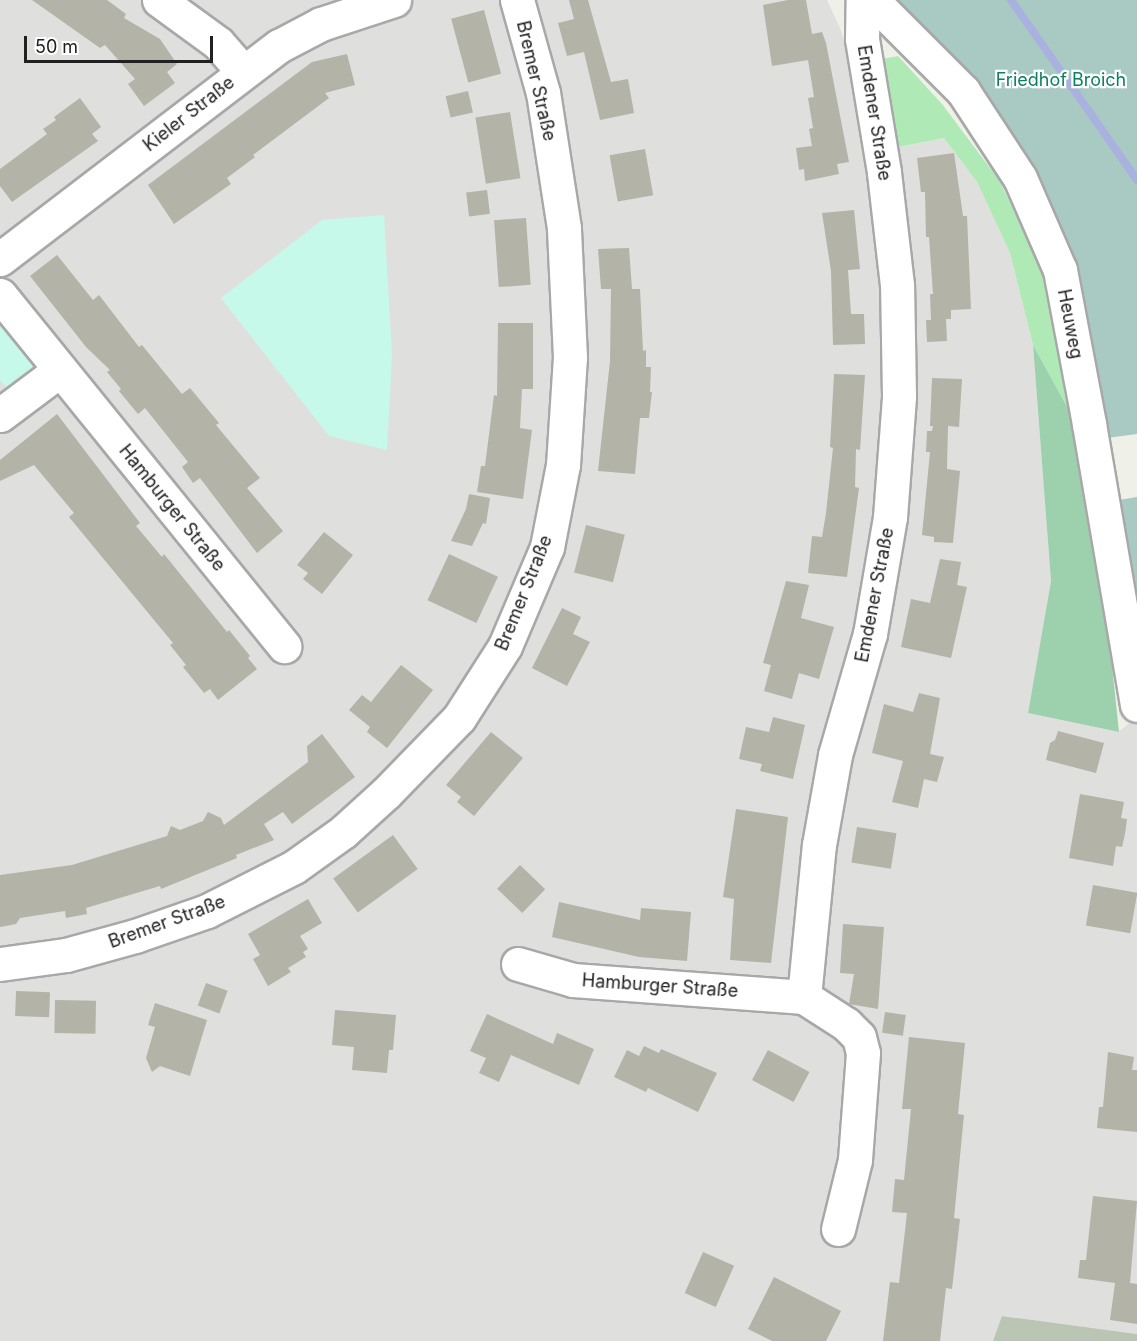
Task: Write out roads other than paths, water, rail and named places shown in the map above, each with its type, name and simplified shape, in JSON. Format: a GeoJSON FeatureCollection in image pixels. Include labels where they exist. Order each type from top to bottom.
{"type":"FeatureCollection","features":[{"type":"Feature","properties":{"kind":"street"},"geometry":{"type":"LineString","coordinates":[[159,0],[218,43],[243,72]]}},
{"type":"Feature","properties":{"kind":"street","name":"Kieler Straße"},"geometry":{"type":"LineString","coordinates":[[0,259],[279,46],[321,24],[394,0]]}},
{"type":"Feature","properties":{"kind":"street","name":"Bremer Straße"},"geometry":{"type":"LineString","coordinates":[[0,964],[66,955],[135,936],[207,911],[294,867],[343,832],[386,793],[459,718],[505,646],[547,547],[563,465],[570,357],[564,228],[543,93],[517,0]]}},
{"type":"Feature","properties":{"kind":"street","name":"Emdener Straße"},"geometry":{"type":"LineString","coordinates":[[804,997],[819,845],[831,777],[870,634],[890,517],[898,396],[897,285],[884,171],[862,39],[862,0]]}},
{"type":"Feature","properties":{"kind":"street","name":"Heuweg"},"geometry":{"type":"LineString","coordinates":[[872,0],[963,91],[1020,178],[1060,270],[1137,705]]}},
{"type":"Feature","properties":{"kind":"street"},"geometry":{"type":"LineString","coordinates":[[0,295],[60,370],[0,415]]}},
{"type":"Feature","properties":{"kind":"street","name":"Hamburger Straße"},"geometry":{"type":"LineString","coordinates":[[60,370],[284,646]]}},
{"type":"Feature","properties":{"kind":"street","name":"Hamburger Straße"},"geometry":{"type":"LineString","coordinates":[[518,964],[573,980],[804,997]]}},
{"type":"Feature","properties":{"kind":"street"},"geometry":{"type":"LineString","coordinates":[[804,997],[846,1024],[859,1037],[863,1053],[855,1160],[838,1229]]}},
{"type":"Feature","properties":{"kind":"waterway"},"geometry":{"type":"LineString","coordinates":[[1011,0],[1137,180]]}},
{"type":"Feature","properties":{"kind":"park label","name":"Friedhof Broich"},"geometry":{"type":"Point","coordinates":[1061,80]}}]}
